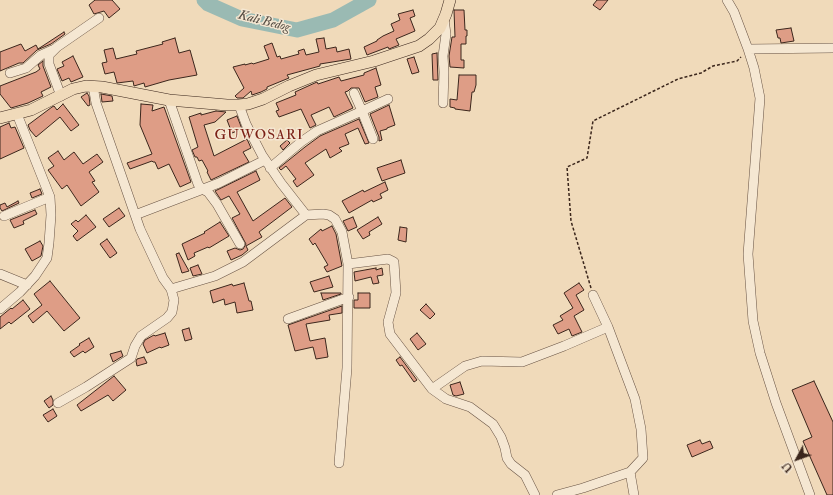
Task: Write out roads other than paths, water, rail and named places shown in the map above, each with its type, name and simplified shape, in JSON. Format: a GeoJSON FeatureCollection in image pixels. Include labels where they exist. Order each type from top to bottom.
{"type":"FeatureCollection","features":[{"type":"Feature","properties":{"kind":"main road"},"geometry":{"type":"LineString","coordinates":[[0,118],[44,105],[79,87],[93,86],[169,100],[239,106],[255,102],[316,75],[374,61],[424,43],[434,34],[444,20],[450,0]]}},
{"type":"Feature","properties":{"kind":"street"},"geometry":{"type":"LineString","coordinates":[[727,0],[734,12],[754,68],[760,98],[748,254],[753,321],[760,353],[776,403],[810,495]]}},
{"type":"Feature","properties":{"kind":"street"},"geometry":{"type":"LineString","coordinates":[[10,73],[28,67],[41,55],[52,50],[99,18]]}},
{"type":"Feature","properties":{"kind":"street"},"geometry":{"type":"LineString","coordinates":[[443,103],[443,56],[446,34],[444,20]]}},
{"type":"Feature","properties":{"kind":"street"},"geometry":{"type":"LineString","coordinates":[[747,48],[833,48]]}},
{"type":"Feature","properties":{"kind":"street"},"geometry":{"type":"LineString","coordinates":[[52,50],[49,57],[49,64],[61,96]]}},
{"type":"Feature","properties":{"kind":"street"},"geometry":{"type":"LineString","coordinates":[[58,403],[131,358],[135,346],[141,336],[167,318],[172,312],[174,300],[171,289],[163,278],[140,229],[96,103],[93,86]]}},
{"type":"Feature","properties":{"kind":"street"},"geometry":{"type":"LineString","coordinates":[[354,93],[373,139]]}},
{"type":"Feature","properties":{"kind":"street"},"geometry":{"type":"LineString","coordinates":[[135,215],[268,164],[317,131],[388,99]]}},
{"type":"Feature","properties":{"kind":"street"},"geometry":{"type":"LineString","coordinates":[[169,100],[198,184],[202,189],[208,192],[217,204],[240,244]]}},
{"type":"Feature","properties":{"kind":"street"},"geometry":{"type":"LineString","coordinates":[[239,106],[253,139],[268,164],[306,215]]}},
{"type":"Feature","properties":{"kind":"street"},"geometry":{"type":"LineString","coordinates":[[0,309],[27,285],[47,258],[51,215],[50,196],[17,114]]}},
{"type":"Feature","properties":{"kind":"street"},"geometry":{"type":"LineString","coordinates":[[4,216],[50,196]]}},
{"type":"Feature","properties":{"kind":"street"},"geometry":{"type":"LineString","coordinates":[[171,289],[215,276],[243,262],[306,215],[323,214],[329,215],[335,219],[342,232],[348,264],[349,297],[346,368],[339,463]]}},
{"type":"Feature","properties":{"kind":"street"},"geometry":{"type":"LineString","coordinates":[[348,264],[388,259],[394,262],[396,293],[388,322],[390,334],[432,389],[446,399],[470,407],[493,424],[502,437],[507,458],[511,464],[525,475],[535,495]]}},
{"type":"Feature","properties":{"kind":"street"},"geometry":{"type":"LineString","coordinates":[[0,274],[27,285]]}},
{"type":"Feature","properties":{"kind":"street"},"geometry":{"type":"LineString","coordinates":[[557,495],[630,472],[643,458],[641,429],[634,399],[608,327],[593,295]]}},
{"type":"Feature","properties":{"kind":"street"},"geometry":{"type":"LineString","coordinates":[[288,319],[349,297]]}},
{"type":"Feature","properties":{"kind":"street"},"geometry":{"type":"LineString","coordinates":[[432,389],[466,366],[482,361],[522,362],[608,327]]}},
{"type":"Feature","properties":{"kind":"street"},"geometry":{"type":"LineString","coordinates":[[630,472],[634,495]]}},
{"type":"Feature","properties":{"kind":"waterway","name":"Kali Bedog"},"geometry":{"type":"LineString","coordinates":[[204,0],[208,4],[242,19],[297,30],[333,20],[369,0]]}},
{"type":"Feature","properties":{"kind":"district","name":"GUWOSARI"},"geometry":{"type":"Point","coordinates":[259,136]}}]}
